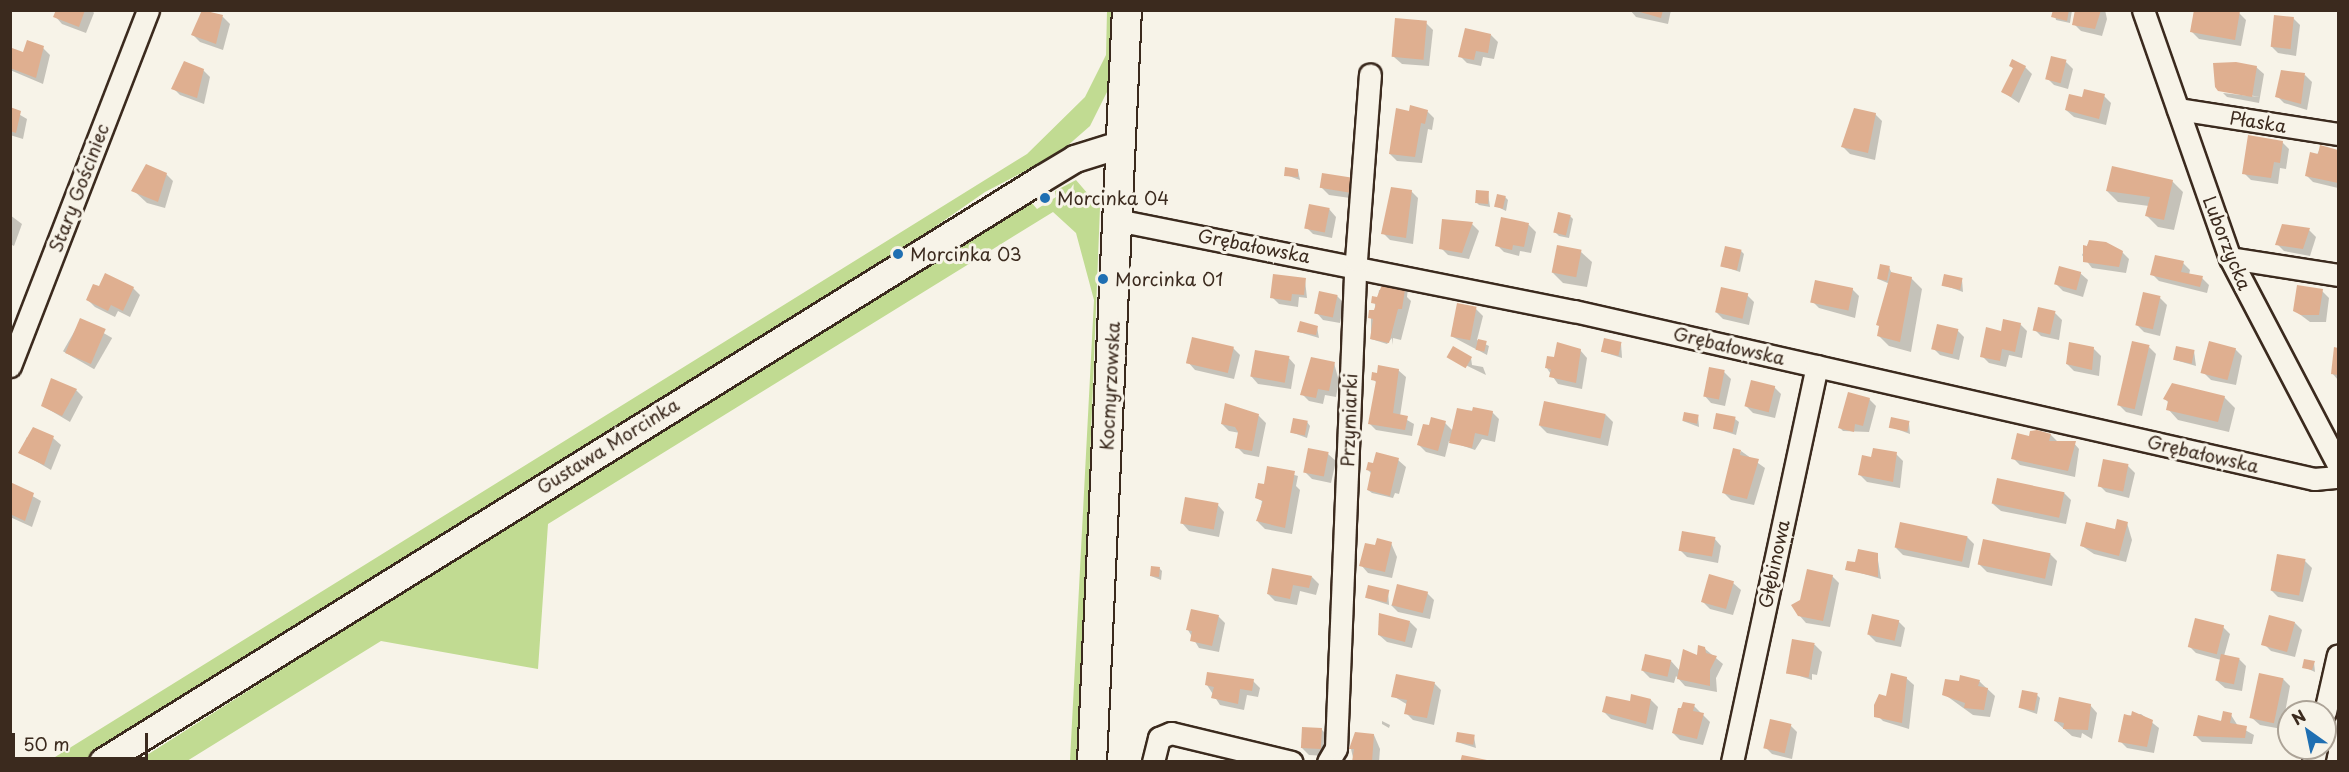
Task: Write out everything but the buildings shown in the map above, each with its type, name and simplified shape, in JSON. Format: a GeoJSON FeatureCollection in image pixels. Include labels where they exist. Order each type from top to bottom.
{"type":"FeatureCollection","features":[{"type":"Feature","properties":{"kind":"main road","name":"Kocmyrzowska"},"geometry":{"type":"LineString","coordinates":[[1092,762],[1127,10]]}},
{"type":"Feature","properties":{"kind":"street","name":"Stary Gościniec"},"geometry":{"type":"LineString","coordinates":[[10,366],[148,10]]}},
{"type":"Feature","properties":{"kind":"street","name":"Luborzycka"},"geometry":{"type":"LineString","coordinates":[[2143,10],[2229,258],[2338,465]]}},
{"type":"Feature","properties":{"kind":"street","name":"Przymiarki"},"geometry":{"type":"LineString","coordinates":[[1328,762],[1336,748],[1356,266],[1370,75]]}},
{"type":"Feature","properties":{"kind":"street","name":"Płaska"},"geometry":{"type":"LineString","coordinates":[[2178,109],[2338,134]]}},
{"type":"Feature","properties":{"kind":"street","name":"Gustawa Morcinka"},"geometry":{"type":"LineString","coordinates":[[103,762],[1058,169],[1075,159],[1120,145]]}},
{"type":"Feature","properties":{"kind":"street","name":"Grębałowska"},"geometry":{"type":"LineString","coordinates":[[1117,220],[1356,266],[1817,366],[2314,479],[2338,477]]}},
{"type":"Feature","properties":{"kind":"street"},"geometry":{"type":"LineString","coordinates":[[2229,258],[2338,275]]}},
{"type":"Feature","properties":{"kind":"street","name":"Głębinowa"},"geometry":{"type":"LineString","coordinates":[[1732,762],[1817,366]]}},
{"type":"Feature","properties":{"kind":"street"},"geometry":{"type":"LineString","coordinates":[[2328,700],[2338,655]]}},
{"type":"Feature","properties":{"kind":"street"},"geometry":{"type":"LineString","coordinates":[[1153,762],[1159,738],[1171,733],[1292,762]]}},
{"type":"Feature","properties":{"kind":"green space"},"geometry":{"type":"Polygon","coordinates":[[[1107,11],[1115,11],[1107,92],[1090,126],[1058,154],[985,192],[867,274],[84,761],[47,762],[1027,154],[1085,97],[1106,55],[1107,11]]]}},
{"type":"Feature","properties":{"kind":"green space"},"geometry":{"type":"Polygon","coordinates":[[[1076,180],[1100,208],[1078,761],[1070,761],[1094,300],[1076,233],[1053,212],[548,524],[538,669],[381,641],[187,761],[136,762],[552,498],[1031,202],[1037,209],[1056,197],[1055,191],[1076,180]]]}},
{"type":"Feature","properties":{"kind":"place","name":"Morcinka 04"},"geometry":{"type":"Point","coordinates":[1045,198]}},
{"type":"Feature","properties":{"kind":"place","name":"Morcinka 03"},"geometry":{"type":"Point","coordinates":[898,254]}},
{"type":"Feature","properties":{"kind":"place","name":"Morcinka 01"},"geometry":{"type":"Point","coordinates":[1103,279]}}]}
